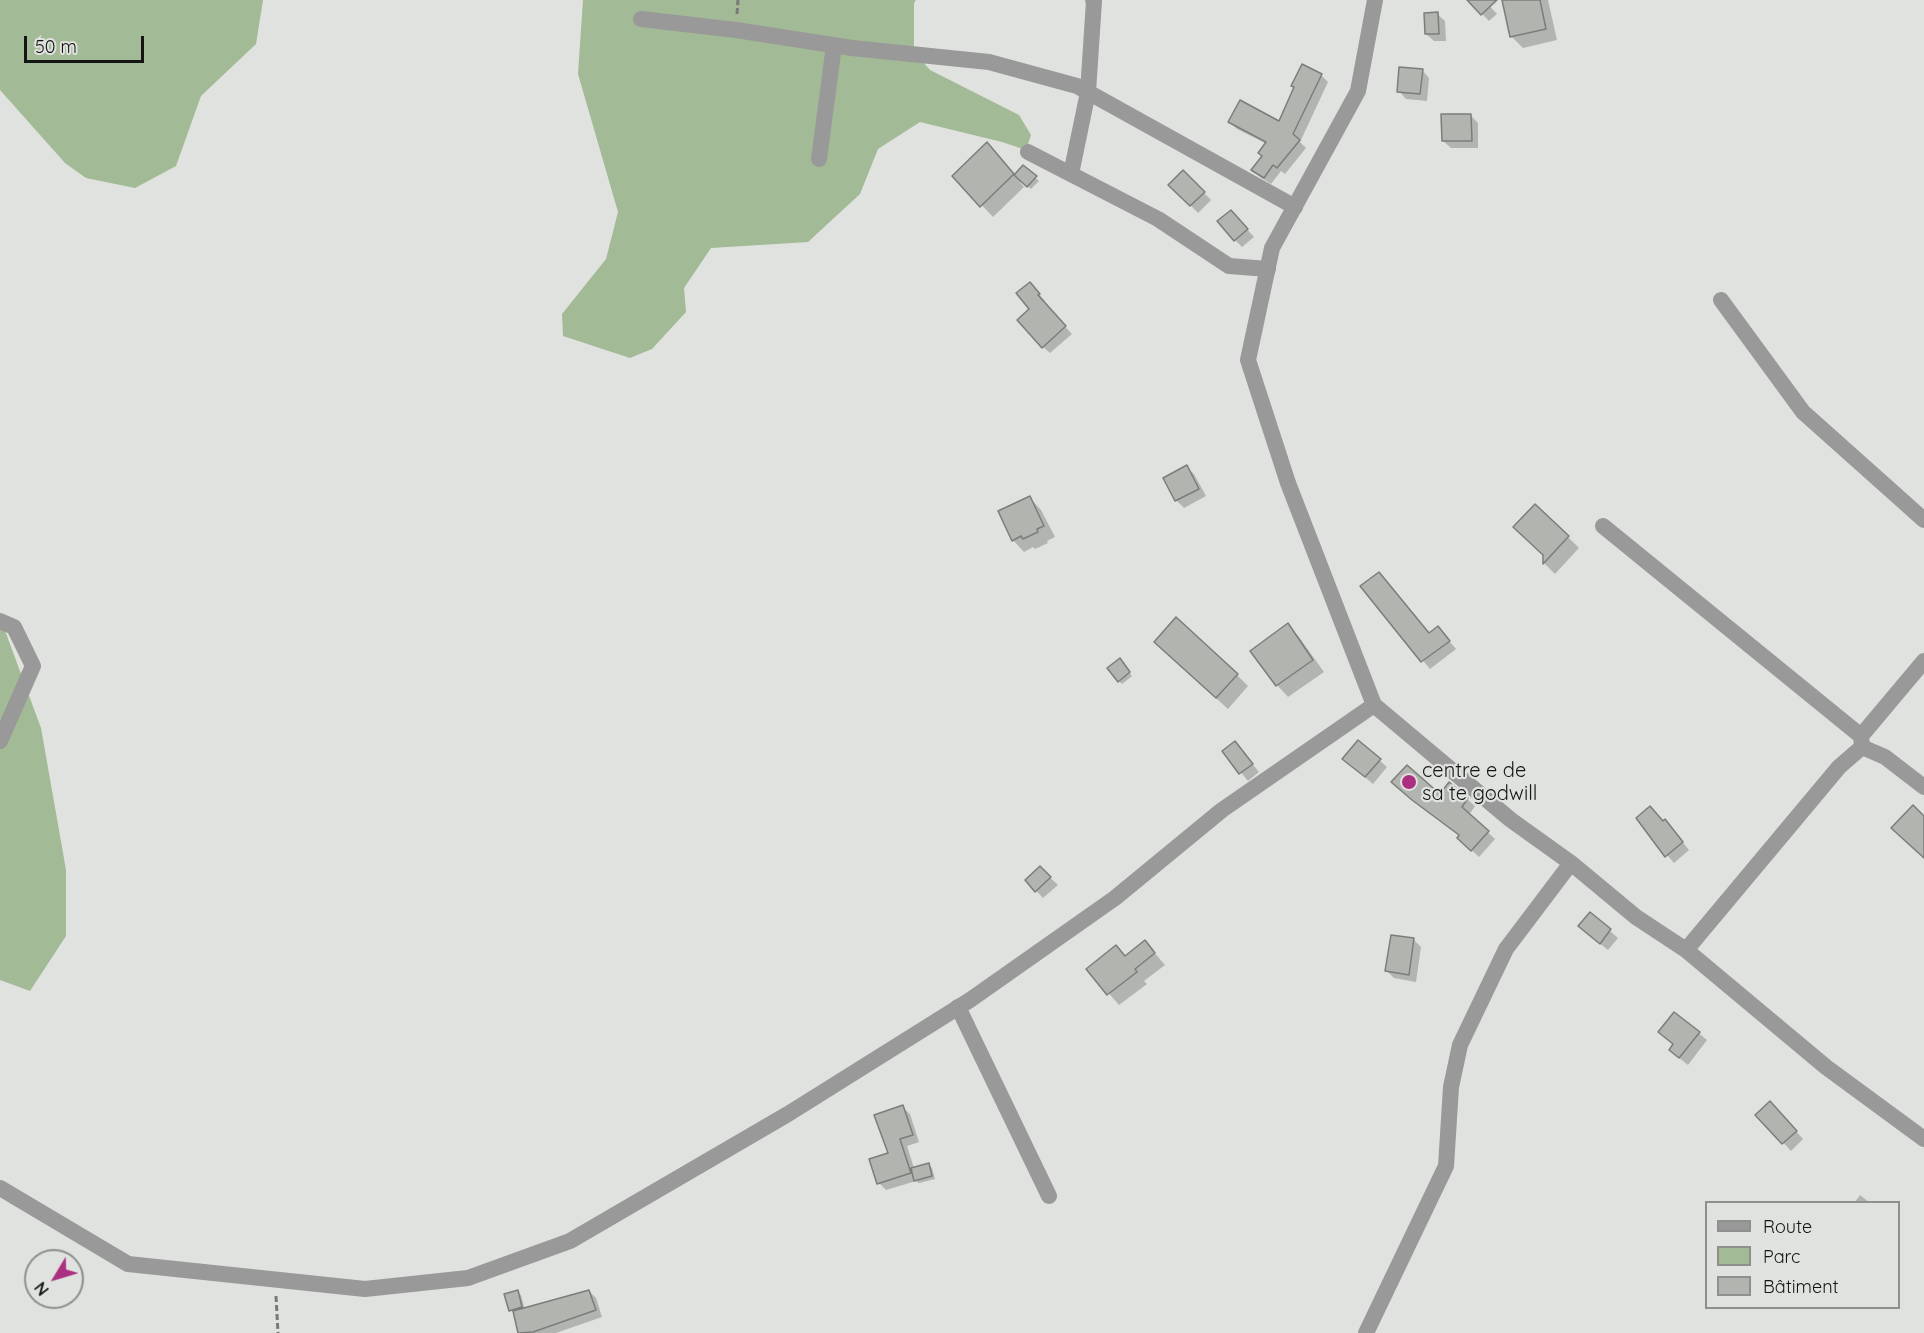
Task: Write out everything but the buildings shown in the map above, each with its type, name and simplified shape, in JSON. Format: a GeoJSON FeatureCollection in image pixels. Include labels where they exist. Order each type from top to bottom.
{"type":"FeatureCollection","features":[{"type":"Feature","properties":{"kind":"street"},"geometry":{"type":"LineString","coordinates":[[1071,174],[1088,92],[1093,0]]}},
{"type":"Feature","properties":{"kind":"street"},"geometry":{"type":"LineString","coordinates":[[1375,0],[1358,91],[1272,248],[1248,360],[1288,483],[1374,705],[1511,820],[1571,863],[1636,917],[1686,950],[1826,1067],[1924,1139]]}},
{"type":"Feature","properties":{"kind":"street"},"geometry":{"type":"LineString","coordinates":[[641,19],[834,45],[989,62],[1077,86],[1295,207]]}},
{"type":"Feature","properties":{"kind":"street"},"geometry":{"type":"LineString","coordinates":[[819,159],[834,45]]}},
{"type":"Feature","properties":{"kind":"street"},"geometry":{"type":"LineString","coordinates":[[1028,152],[1158,219],[1229,266],[1268,269]]}},
{"type":"Feature","properties":{"kind":"street"},"geometry":{"type":"LineString","coordinates":[[1721,300],[1803,412],[1924,520]]}},
{"type":"Feature","properties":{"kind":"street"},"geometry":{"type":"LineString","coordinates":[[1603,526],[1861,742],[1924,787]]}},
{"type":"Feature","properties":{"kind":"street"},"geometry":{"type":"LineString","coordinates":[[0,621],[14,627],[33,666],[0,741]]}},
{"type":"Feature","properties":{"kind":"street"},"geometry":{"type":"LineString","coordinates":[[1686,950],[1861,742],[1924,661]]}},
{"type":"Feature","properties":{"kind":"street"},"geometry":{"type":"LineString","coordinates":[[0,1188],[128,1264],[365,1289],[468,1278],[570,1242],[788,1114],[958,1007],[1115,898],[1222,810],[1374,705]]}},
{"type":"Feature","properties":{"kind":"street"},"geometry":{"type":"LineString","coordinates":[[1366,1333],[1446,1166],[1446,1131],[1451,1087],[1460,1045],[1506,949],[1571,863]]}},
{"type":"Feature","properties":{"kind":"street"},"geometry":{"type":"LineString","coordinates":[[958,1007],[1049,1196]]}},
{"type":"Feature","properties":{"kind":"path"},"geometry":{"type":"LineString","coordinates":[[275,1280],[278,1333]]}},
{"type":"Feature","properties":{"kind":"green space"},"geometry":{"type":"Polygon","coordinates":[[[0,0],[263,0],[256,44],[201,96],[176,166],[135,188],[86,178],[65,163],[0,90],[0,0]]]}},
{"type":"Feature","properties":{"kind":"green space"},"geometry":{"type":"Polygon","coordinates":[[[583,0],[916,0],[914,3],[914,52],[930,70],[1019,115],[1031,135],[1026,150],[920,122],[878,149],[860,194],[808,242],[711,248],[684,288],[686,312],[652,349],[630,358],[563,336],[562,314],[606,259],[618,212],[578,74],[583,0]]]}},
{"type":"Feature","properties":{"kind":"green space"},"geometry":{"type":"Polygon","coordinates":[[[0,617],[41,728],[66,870],[66,936],[30,991],[0,980],[0,617]]]}},
{"type":"Feature","properties":{"kind":"place","name":"centre e de sa te godwill"},"geometry":{"type":"Point","coordinates":[1409,782]}}]}
